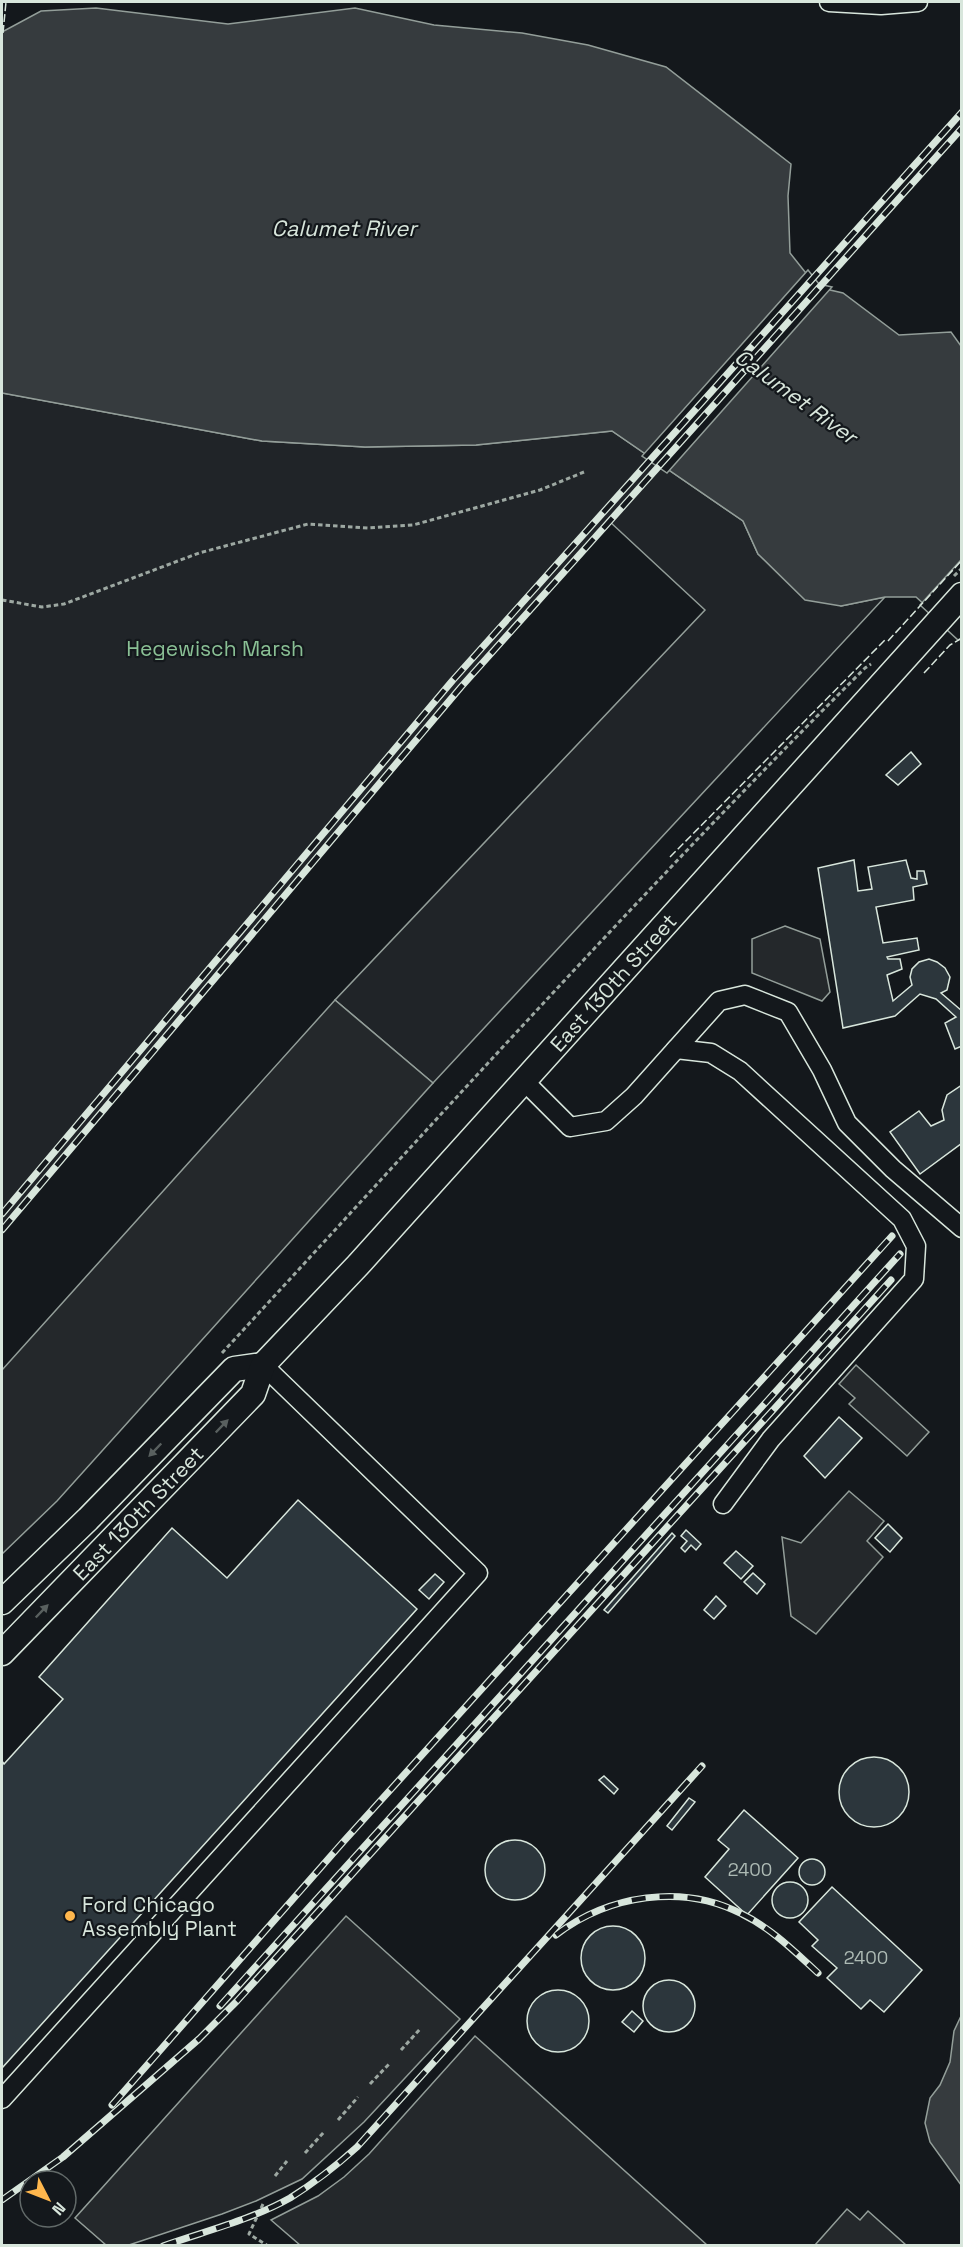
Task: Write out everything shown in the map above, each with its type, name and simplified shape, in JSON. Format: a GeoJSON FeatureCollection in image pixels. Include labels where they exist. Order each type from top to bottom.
{"type":"FeatureCollection","features":[{"type":"Feature","properties":{"kind":"main road","name":"East 130th Street"},"geometry":{"type":"LineString","coordinates":[[2,1653],[253,1394],[263,1365],[358,1265],[962,595]]}},
{"type":"Feature","properties":{"kind":"main road","name":"East 130th Street"},"geometry":{"type":"LineString","coordinates":[[2,1602],[96,1511],[234,1369],[263,1365]]}},
{"type":"Feature","properties":{"kind":"lane"},"geometry":{"type":"LineString","coordinates":[[829,2],[881,4],[918,2]]}},
{"type":"Feature","properties":{"kind":"lane"},"geometry":{"type":"LineString","coordinates":[[524,1081],[570,1127],[606,1121],[634,1096],[719,1001],[745,995],[788,1012],[822,1070],[847,1123],[893,1169],[962,1228]]}},
{"type":"Feature","properties":{"kind":"lane"},"geometry":{"type":"LineString","coordinates":[[676,1049],[711,1053],[740,1071],[902,1219],[916,1246],[914,1279],[771,1439],[723,1504]]}},
{"type":"Feature","properties":{"kind":"lane"},"geometry":{"type":"LineString","coordinates":[[2,2099],[478,1573],[263,1365]]}},
{"type":"Feature","properties":{"kind":"path"},"geometry":{"type":"LineString","coordinates":[[2,600],[42,607],[64,604],[199,553],[308,524],[368,528],[413,525],[540,490],[584,472]]}},
{"type":"Feature","properties":{"kind":"path"},"geometry":{"type":"LineString","coordinates":[[219,1355],[632,906],[820,712],[874,662]]}},
{"type":"Feature","properties":{"kind":"path"},"geometry":{"type":"LineString","coordinates":[[401,2050],[421,2028]]}},
{"type":"Feature","properties":{"kind":"path"},"geometry":{"type":"LineString","coordinates":[[370,2084],[390,2063]]}},
{"type":"Feature","properties":{"kind":"path"},"geometry":{"type":"LineString","coordinates":[[338,2120],[358,2097]]}},
{"type":"Feature","properties":{"kind":"path"},"geometry":{"type":"LineString","coordinates":[[305,2153],[324,2132]]}},
{"type":"Feature","properties":{"kind":"path"},"geometry":{"type":"LineString","coordinates":[[275,2176],[287,2162]]}},
{"type":"Feature","properties":{"kind":"path"},"geometry":{"type":"LineString","coordinates":[[263,2204],[249,2234],[268,2246]]}},
{"type":"Feature","properties":{"kind":"green space","name":"Hegewisch Marsh"},"geometry":{"type":"Polygon","coordinates":[[[2,393],[262,441],[365,447],[476,445],[612,431],[743,521],[758,554],[841,606],[885,597],[433,1083],[335,1000],[705,610],[609,521],[379,783],[2,1232],[2,393]]]}},
{"type":"Feature","properties":{"kind":"shaded area"},"geometry":{"type":"Polygon","coordinates":[[[785,926],[820,939],[830,992],[822,1001],[752,973],[752,939],[785,926]]]}},
{"type":"Feature","properties":{"kind":"shaded area"},"geometry":{"type":"Polygon","coordinates":[[[335,1000],[433,1083],[57,1501],[2,1554],[2,1370],[335,1000]]]}},
{"type":"Feature","properties":{"kind":"shaded area"},"geometry":{"type":"Polygon","coordinates":[[[856,1365],[929,1432],[907,1456],[849,1404],[855,1398],[839,1384],[856,1365]]]}},
{"type":"Feature","properties":{"kind":"shaded area"},"geometry":{"type":"Polygon","coordinates":[[[849,1491],[884,1521],[867,1541],[883,1557],[816,1634],[791,1616],[782,1537],[801,1543],[849,1491]]]}},
{"type":"Feature","properties":{"kind":"shaded area"},"geometry":{"type":"Polygon","coordinates":[[[346,1916],[460,2019],[364,2122],[302,2179],[222,2214],[129,2245],[106,2245],[78,2221],[78,2215],[346,1916]]]}},
{"type":"Feature","properties":{"kind":"shaded area"},"geometry":{"type":"Polygon","coordinates":[[[475,2036],[707,2245],[300,2245],[271,2220],[318,2196],[344,2177],[369,2154],[475,2036]]]}},
{"type":"Feature","properties":{"kind":"shaded area"},"geometry":{"type":"Polygon","coordinates":[[[847,2209],[860,2220],[868,2211],[906,2245],[815,2245],[847,2209]]]}},
{"type":"Feature","properties":{"kind":"water","name":"Calumet River"},"geometry":{"type":"Polygon","coordinates":[[[96,8],[228,24],[355,8],[434,25],[522,33],[588,45],[666,67],[791,164],[788,196],[790,253],[817,287],[843,293],[899,335],[951,332],[961,346],[961,638],[916,597],[885,597],[841,606],[805,600],[758,554],[743,521],[612,431],[476,445],[365,447],[262,441],[2,393],[2,32],[41,11],[96,8]]]}},
{"type":"Feature","properties":{"kind":"water"},"geometry":{"type":"Polygon","coordinates":[[[961,2016],[961,2185],[930,2142],[925,2123],[930,2098],[940,2085],[950,2062],[954,2031],[961,2016]]]}},
{"type":"Feature","properties":{"kind":"pier"},"geometry":{"type":"Polygon","coordinates":[[[808,270],[819,284],[832,287],[667,473],[642,456],[808,270]]]}},
{"type":"Feature","properties":{"kind":"pier"},"geometry":{"type":"Polygon","coordinates":[[[961,560],[962,638],[958,640],[920,605],[961,560]]]}},
{"type":"Feature","properties":{"kind":"building"},"geometry":{"type":"Polygon","coordinates":[[[911,752],[921,764],[898,785],[886,775],[911,752]]]}},
{"type":"Feature","properties":{"kind":"building"},"geometry":{"type":"Polygon","coordinates":[[[854,860],[858,891],[872,889],[868,867],[906,860],[911,878],[917,879],[917,871],[924,871],[927,884],[913,887],[914,900],[876,907],[883,943],[917,938],[919,950],[887,957],[888,959],[900,959],[902,969],[887,975],[893,1001],[912,985],[910,977],[912,969],[919,962],[929,959],[945,968],[950,977],[947,990],[941,993],[962,1011],[962,1046],[955,1049],[945,1023],[956,1017],[936,999],[920,994],[895,1016],[843,1028],[818,868],[854,860]]]}},
{"type":"Feature","properties":{"kind":"building"},"geometry":{"type":"Polygon","coordinates":[[[962,1085],[962,1143],[920,1174],[890,1132],[919,1111],[931,1126],[944,1120],[942,1110],[947,1095],[962,1085]]]}},
{"type":"Feature","properties":{"kind":"building"},"geometry":{"type":"Polygon","coordinates":[[[839,1417],[862,1438],[825,1478],[804,1456],[839,1417]]]}},
{"type":"Feature","properties":{"kind":"building","name":"Ford Chicago Assembly Plant"},"geometry":{"type":"Polygon","coordinates":[[[298,1500],[417,1609],[2,2068],[2,1761],[4,1764],[63,1699],[39,1677],[172,1528],[227,1578],[298,1500]]]}},
{"type":"Feature","properties":{"kind":"building"},"geometry":{"type":"Polygon","coordinates":[[[888,1524],[902,1538],[890,1552],[875,1538],[888,1524]]]}},
{"type":"Feature","properties":{"kind":"building"},"geometry":{"type":"Polygon","coordinates":[[[686,1530],[701,1544],[696,1550],[691,1545],[685,1552],[681,1548],[687,1541],[681,1536],[686,1530]]]}},
{"type":"Feature","properties":{"kind":"building"},"geometry":{"type":"Polygon","coordinates":[[[672,1533],[675,1536],[608,1613],[604,1610],[672,1533]]]}},
{"type":"Feature","properties":{"kind":"building"},"geometry":{"type":"Polygon","coordinates":[[[736,1551],[753,1566],[741,1579],[724,1563],[736,1551]]]}},
{"type":"Feature","properties":{"kind":"building"},"geometry":{"type":"Polygon","coordinates":[[[753,1573],[765,1584],[757,1594],[744,1582],[753,1573]]]}},
{"type":"Feature","properties":{"kind":"building"},"geometry":{"type":"Polygon","coordinates":[[[435,1574],[444,1582],[429,1599],[419,1590],[435,1574]]]}},
{"type":"Feature","properties":{"kind":"building"},"geometry":{"type":"Polygon","coordinates":[[[716,1596],[726,1606],[714,1619],[704,1610],[716,1596]]]}},
{"type":"Feature","properties":{"kind":"building"},"geometry":{"type":"Polygon","coordinates":[[[874,1757],[893,1763],[903,1773],[909,1792],[903,1811],[893,1821],[874,1827],[855,1821],[845,1811],[839,1792],[845,1773],[855,1763],[874,1757]]]}},
{"type":"Feature","properties":{"kind":"building"},"geometry":{"type":"Polygon","coordinates":[[[604,1776],[618,1789],[614,1794],[599,1780],[604,1776]]]}},
{"type":"Feature","properties":{"kind":"building"},"geometry":{"type":"Polygon","coordinates":[[[689,1798],[695,1802],[672,1830],[667,1826],[689,1798]]]}},
{"type":"Feature","properties":{"kind":"building"},"geometry":{"type":"Polygon","coordinates":[[[744,1810],[798,1858],[747,1915],[705,1877],[729,1849],[718,1840],[744,1810]]]}},
{"type":"Feature","properties":{"kind":"building"},"geometry":{"type":"Polygon","coordinates":[[[509,1840],[521,1840],[532,1845],[540,1853],[545,1870],[543,1882],[532,1895],[521,1900],[509,1900],[498,1895],[490,1887],[485,1876],[485,1864],[490,1853],[498,1845],[509,1840]]]}},
{"type":"Feature","properties":{"kind":"building"},"geometry":{"type":"Polygon","coordinates":[[[812,1859],[821,1863],[825,1872],[821,1881],[812,1885],[803,1881],[799,1872],[803,1863],[812,1859]]]}},
{"type":"Feature","properties":{"kind":"building"},"geometry":{"type":"Polygon","coordinates":[[[790,1882],[803,1887],[808,1900],[803,1913],[790,1918],[777,1913],[772,1900],[777,1887],[790,1882]]]}},
{"type":"Feature","properties":{"kind":"building"},"geometry":{"type":"Polygon","coordinates":[[[832,1887],[922,1970],[884,2012],[870,2000],[861,2009],[827,1978],[837,1968],[812,1946],[818,1940],[799,1922],[832,1887]]]}},
{"type":"Feature","properties":{"kind":"building"},"geometry":{"type":"Polygon","coordinates":[[[607,1926],[619,1926],[636,1935],[643,1946],[645,1958],[643,1970],[636,1981],[619,1990],[607,1990],[595,1985],[586,1976],[581,1964],[581,1952],[586,1940],[595,1931],[607,1926]]]}},
{"type":"Feature","properties":{"kind":"building"},"geometry":{"type":"Polygon","coordinates":[[[664,1980],[674,1980],[683,1984],[691,1992],[695,2006],[691,2020],[683,2028],[674,2032],[664,2032],[655,2028],[647,2020],[643,2011],[643,2001],[647,1992],[655,1984],[664,1980]]]}},
{"type":"Feature","properties":{"kind":"building"},"geometry":{"type":"Polygon","coordinates":[[[552,1990],[564,1990],[580,1999],[587,2009],[589,2021],[587,2033],[580,2043],[564,2052],[552,2052],[541,2047],[532,2038],[527,2027],[527,2015],[532,2004],[541,1995],[552,1990]]]}},
{"type":"Feature","properties":{"kind":"building"},"geometry":{"type":"Polygon","coordinates":[[[632,2011],[643,2021],[634,2032],[622,2022],[632,2011]]]}},
{"type":"Feature","properties":{"kind":"railway"},"geometry":{"type":"LineString","coordinates":[[2,1214],[453,680],[962,112]]}},
{"type":"Feature","properties":{"kind":"railway"},"geometry":{"type":"LineString","coordinates":[[2,1230],[461,687],[962,128]]}},
{"type":"Feature","properties":{"kind":"railway"},"geometry":{"type":"LineString","coordinates":[[112,2105],[344,1841],[892,1236]]}},
{"type":"Feature","properties":{"kind":"railway"},"geometry":{"type":"LineString","coordinates":[[220,2006],[900,1254]]}},
{"type":"Feature","properties":{"kind":"railway"},"geometry":{"type":"LineString","coordinates":[[2,2200],[63,2157],[199,2039],[237,2001],[891,1280]]}},
{"type":"Feature","properties":{"kind":"railway"},"geometry":{"type":"LineString","coordinates":[[163,2246],[244,2219],[275,2206],[333,2168],[357,2147],[702,1766]]}},
{"type":"Feature","properties":{"kind":"railway"},"geometry":{"type":"LineString","coordinates":[[556,1935],[599,1910],[622,1903],[671,1896],[695,1899],[719,1904],[763,1926],[818,1973]]}},
{"type":"Feature","properties":{"kind":"fence"},"geometry":{"type":"LineString","coordinates":[[3,33],[6,2]]}},
{"type":"Feature","properties":{"kind":"fence"},"geometry":{"type":"LineString","coordinates":[[888,641],[962,560]]}},
{"type":"Feature","properties":{"kind":"fence"},"geometry":{"type":"LineString","coordinates":[[924,673],[950,645],[962,638]]}},
{"type":"Feature","properties":{"kind":"fence"},"geometry":{"type":"LineString","coordinates":[[670,857],[885,640]]}},
{"type":"Feature","properties":{"kind":"place","name":"Ford Chicago Assembly Plant"},"geometry":{"type":"Point","coordinates":[70,1916]}}]}
